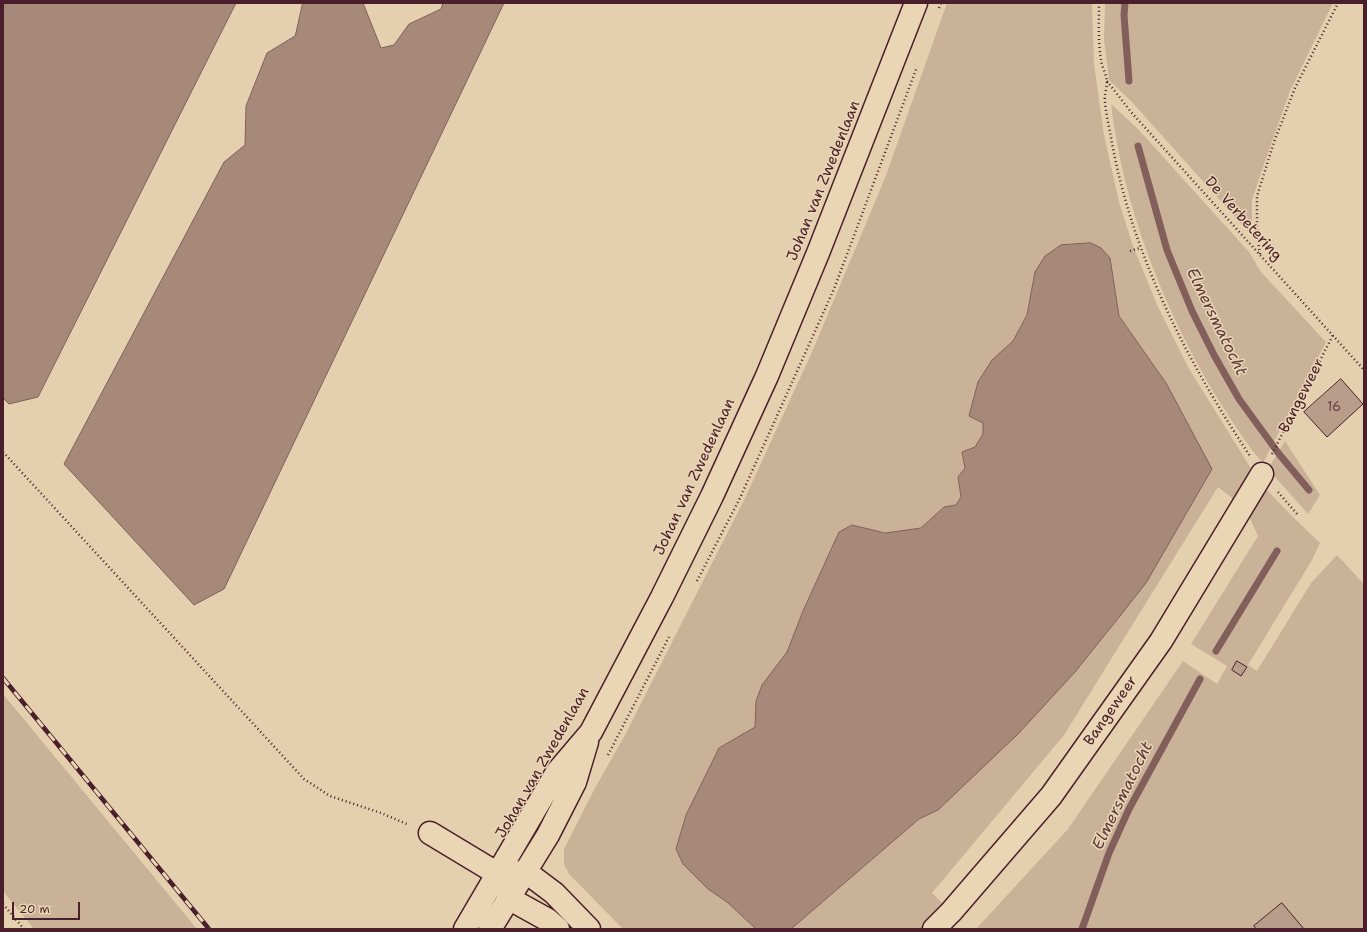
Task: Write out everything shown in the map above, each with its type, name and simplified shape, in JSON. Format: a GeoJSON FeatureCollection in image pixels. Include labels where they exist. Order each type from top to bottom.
{"type":"FeatureCollection","features":[{"type":"Feature","properties":{"kind":"main road","name":"Johan van Zwedenlaan"},"geometry":{"type":"LineString","coordinates":[[490,929],[510,899],[548,835],[575,782],[591,732],[662,597],[712,496],[767,376],[818,253],[916,3]]}},
{"type":"Feature","properties":{"kind":"main road","name":"Bangeweer"},"geometry":{"type":"LineString","coordinates":[[934,929],[951,912],[1052,796],[1161,641],[1267,465]]}},
{"type":"Feature","properties":{"kind":"main road","name":"Johan van Zwedenlaan"},"geometry":{"type":"LineString","coordinates":[[465,929],[557,772],[591,732]]}},
{"type":"Feature","properties":{"kind":"main road"},"geometry":{"type":"LineString","coordinates":[[430,833],[498,874],[510,899],[548,920],[558,929]]}},
{"type":"Feature","properties":{"kind":"main road"},"geometry":{"type":"LineString","coordinates":[[498,874],[526,872],[554,894],[589,929]]}},
{"type":"Feature","properties":{"kind":"path"},"geometry":{"type":"LineString","coordinates":[[1099,3],[1101,60],[1107,81],[1105,101],[1115,160],[1140,248],[1194,365],[1225,419],[1267,465],[1297,514]]}},
{"type":"Feature","properties":{"kind":"path"},"geometry":{"type":"LineString","coordinates":[[1260,255],[1257,235],[1257,196],[1274,142],[1295,88],[1338,3]]}},
{"type":"Feature","properties":{"kind":"path","name":"De Verbetering"},"geometry":{"type":"LineString","coordinates":[[1107,81],[1131,112],[1364,370]]}},
{"type":"Feature","properties":{"kind":"path"},"geometry":{"type":"LineString","coordinates":[[1130,252],[1140,248]]}},
{"type":"Feature","properties":{"kind":"path","name":"Bangeweer"},"geometry":{"type":"LineString","coordinates":[[1267,465],[1333,335]]}},
{"type":"Feature","properties":{"kind":"path"},"geometry":{"type":"LineString","coordinates":[[3,452],[304,780],[330,796],[381,813],[430,833]]}},
{"type":"Feature","properties":{"kind":"path","name":"Johan van Zwedenlaan"},"geometry":{"type":"LineString","coordinates":[[566,726],[577,706]]}},
{"type":"Feature","properties":{"kind":"path"},"geometry":{"type":"LineString","coordinates":[[3,904],[24,929]]}},
{"type":"Feature","properties":{"kind":"shaded area"},"geometry":{"type":"Polygon","coordinates":[[[5,3],[236,3],[38,397],[9,404],[3,398],[3,8],[5,3]]]}},
{"type":"Feature","properties":{"kind":"shaded area"},"geometry":{"type":"Polygon","coordinates":[[[303,3],[363,3],[381,48],[394,45],[409,24],[441,9],[443,3],[504,3],[224,589],[194,605],[64,464],[224,162],[245,145],[246,106],[267,53],[295,36],[303,3]]]}},
{"type":"Feature","properties":{"kind":"shaded area"},"geometry":{"type":"Polygon","coordinates":[[[947,3],[1092,3],[1094,64],[1104,135],[1119,202],[1133,246],[1158,307],[1188,367],[1255,475],[1237,502],[1218,487],[1064,735],[932,893],[945,906],[924,929],[791,929],[919,819],[938,810],[1075,672],[1146,583],[1166,383],[1119,316],[1110,258],[1035,272],[1027,315],[1013,341],[992,360],[983,434],[975,447],[962,452],[965,468],[958,477],[961,498],[956,505],[944,507],[921,528],[885,533],[852,525],[839,532],[803,611],[787,652],[762,685],[756,701],[755,727],[719,748],[686,815],[676,849],[708,889],[727,902],[756,929],[623,929],[569,874],[564,864],[564,849],[594,790],[625,735],[745,498],[812,352],[885,178],[947,3]]]}},
{"type":"Feature","properties":{"kind":"shaded area"},"geometry":{"type":"Polygon","coordinates":[[[1105,3],[1333,3],[1290,91],[1264,164],[1252,200],[1252,236],[1131,101],[1109,80],[1104,39],[1105,3]]]}},
{"type":"Feature","properties":{"kind":"shaded area"},"geometry":{"type":"Polygon","coordinates":[[[1111,104],[1138,129],[1249,252],[1261,272],[1326,342],[1263,463],[1243,438],[1214,393],[1195,359],[1162,290],[1135,217],[1117,142],[1111,104]]]}},
{"type":"Feature","properties":{"kind":"shaded area"},"geometry":{"type":"Polygon","coordinates":[[[1091,243],[1101,248],[1110,258],[1119,316],[1166,383],[1212,469],[1146,583],[1075,672],[1018,734],[938,810],[919,819],[791,929],[756,929],[727,902],[708,889],[683,864],[676,849],[686,815],[719,748],[755,727],[756,701],[762,685],[787,652],[803,611],[839,532],[852,525],[885,533],[921,528],[944,507],[956,505],[961,497],[958,477],[965,468],[962,452],[975,447],[983,434],[983,423],[969,416],[978,382],[992,360],[1013,341],[1027,315],[1035,272],[1045,256],[1061,245],[1091,243]]]}},
{"type":"Feature","properties":{"kind":"shaded area"},"geometry":{"type":"Polygon","coordinates":[[[1285,441],[1320,495],[1308,514],[1268,469],[1285,441]]]}},
{"type":"Feature","properties":{"kind":"shaded area"},"geometry":{"type":"Polygon","coordinates":[[[1262,485],[1320,543],[1312,560],[1248,665],[1257,671],[1311,583],[1337,555],[1364,584],[1364,929],[976,929],[1068,829],[1183,661],[1217,684],[1227,666],[1191,644],[1258,536],[1246,510],[1262,485]]]}},
{"type":"Feature","properties":{"kind":"shaded area"},"geometry":{"type":"Polygon","coordinates":[[[3,694],[197,929],[34,929],[3,891],[3,694]]]}},
{"type":"Feature","properties":{"kind":"building"},"geometry":{"type":"Polygon","coordinates":[[[1341,379],[1363,404],[1327,437],[1304,412],[1341,379]]]}},
{"type":"Feature","properties":{"kind":"building"},"geometry":{"type":"Polygon","coordinates":[[[1237,661],[1247,667],[1241,676],[1232,670],[1237,661]]]}},
{"type":"Feature","properties":{"kind":"building"},"geometry":{"type":"Polygon","coordinates":[[[1282,903],[1304,929],[1256,929],[1254,926],[1282,903]]]}},
{"type":"Feature","properties":{"kind":"waterway","name":"Elmersmatocht"},"geometry":{"type":"LineString","coordinates":[[1125,3],[1124,15],[1129,81]]}},
{"type":"Feature","properties":{"kind":"waterway","name":"Elmersmatocht"},"geometry":{"type":"LineString","coordinates":[[1138,146],[1167,250],[1192,311],[1214,355],[1239,399],[1279,454],[1309,490]]}},
{"type":"Feature","properties":{"kind":"waterway","name":"Elmersmatocht"},"geometry":{"type":"LineString","coordinates":[[1216,651],[1277,551]]}},
{"type":"Feature","properties":{"kind":"waterway","name":"Elmersmatocht"},"geometry":{"type":"LineString","coordinates":[[1082,929],[1109,853],[1129,809],[1200,679]]}},
{"type":"Feature","properties":{"kind":"railway"},"geometry":{"type":"LineString","coordinates":[[3,678],[209,929]]}}]}
